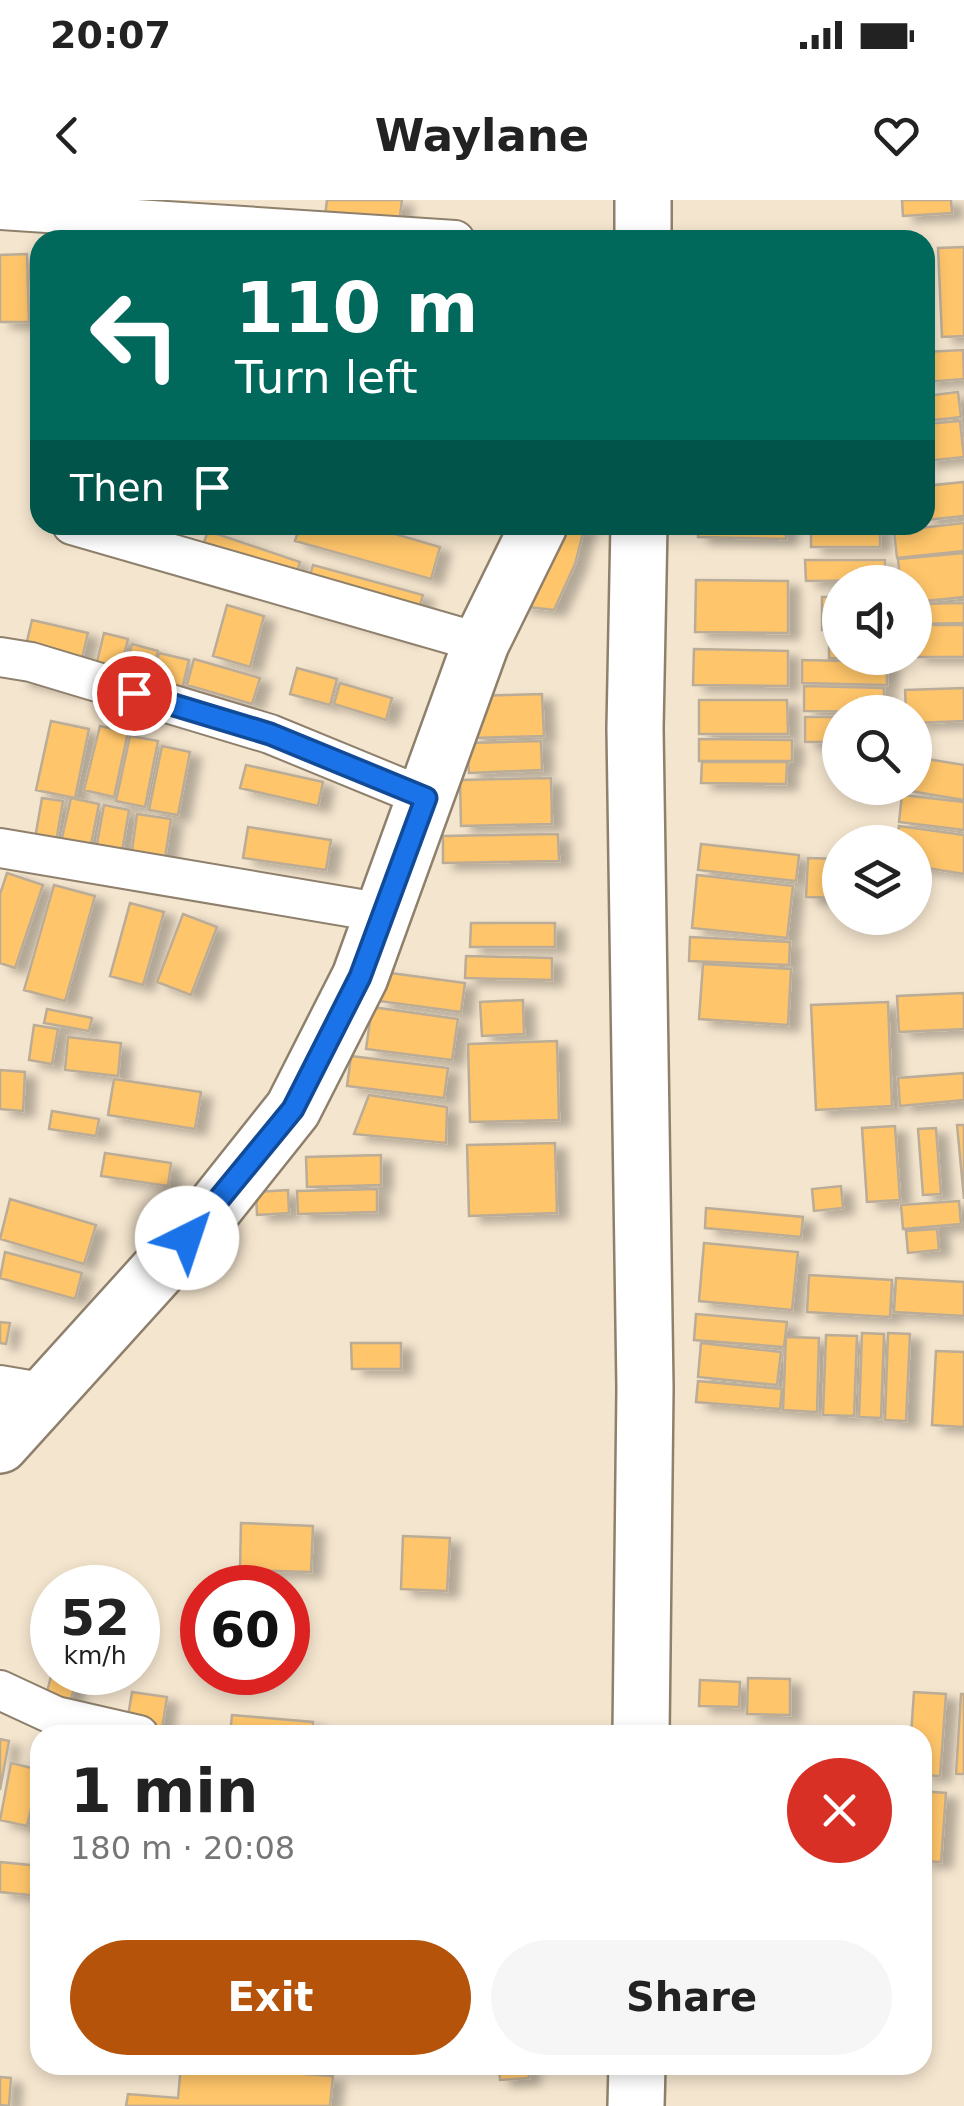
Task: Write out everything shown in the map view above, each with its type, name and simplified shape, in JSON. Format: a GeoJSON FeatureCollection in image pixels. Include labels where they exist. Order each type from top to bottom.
{"type":"FeatureCollection","features":[{"type":"Feature","properties":{"kind":"main road"},"geometry":{"type":"LineString","coordinates":[[643,200],[643,230]]}},
{"type":"Feature","properties":{"kind":"main road"},"geometry":{"type":"LineString","coordinates":[[0,1444],[23,1389],[211,1212],[293,1109],[360,977],[481,643],[534,535]]}},
{"type":"Feature","properties":{"kind":"main road"},"geometry":{"type":"LineString","coordinates":[[639,535],[635,728],[645,1388],[641,1725]]}},
{"type":"Feature","properties":{"kind":"main road"},"geometry":{"type":"LineString","coordinates":[[636,2106],[637,2075]]}},
{"type":"Feature","properties":{"kind":"street"},"geometry":{"type":"LineString","coordinates":[[0,210],[303,230]]}},
{"type":"Feature","properties":{"kind":"street"},"geometry":{"type":"LineString","coordinates":[[107,535],[481,643]]}},
{"type":"Feature","properties":{"kind":"street"},"geometry":{"type":"LineString","coordinates":[[0,656],[270,734],[426,798]]}},
{"type":"Feature","properties":{"kind":"street"},"geometry":{"type":"LineString","coordinates":[[0,848],[384,913]]}},
{"type":"Feature","properties":{"kind":"street"},"geometry":{"type":"LineString","coordinates":[[0,1690],[56,1716],[95,1725]]}},
{"type":"Feature","properties":{"kind":"building"},"geometry":{"type":"Polygon","coordinates":[[[327,200],[402,200],[398,230],[323,230],[327,200]]]}},
{"type":"Feature","properties":{"kind":"building"},"geometry":{"type":"Polygon","coordinates":[[[902,200],[951,200],[952,213],[903,216],[902,200]]]}},
{"type":"Feature","properties":{"kind":"building"},"geometry":{"type":"Polygon","coordinates":[[[964,247],[964,336],[942,337],[938,248],[964,247]]]}},
{"type":"Feature","properties":{"kind":"building"},"geometry":{"type":"Polygon","coordinates":[[[27,254],[29,322],[0,322],[0,255],[27,254]]]}},
{"type":"Feature","properties":{"kind":"building"},"geometry":{"type":"Polygon","coordinates":[[[963,350],[964,379],[935,381],[935,351],[963,350]]]}},
{"type":"Feature","properties":{"kind":"building"},"geometry":{"type":"Polygon","coordinates":[[[958,392],[961,417],[935,420],[935,395],[958,392]]]}},
{"type":"Feature","properties":{"kind":"building"},"geometry":{"type":"Polygon","coordinates":[[[960,421],[964,457],[935,460],[935,423],[960,421]]]}},
{"type":"Feature","properties":{"kind":"building"},"geometry":{"type":"Polygon","coordinates":[[[964,482],[964,516],[935,519],[935,485],[964,482]]]}},
{"type":"Feature","properties":{"kind":"building"},"geometry":{"type":"Polygon","coordinates":[[[964,523],[964,551],[897,558],[894,535],[935,535],[935,526],[964,523]]]}},
{"type":"Feature","properties":{"kind":"building"},"geometry":{"type":"Polygon","coordinates":[[[207,535],[220,535],[300,562],[287,601],[194,570],[207,535]]]}},
{"type":"Feature","properties":{"kind":"building"},"geometry":{"type":"Polygon","coordinates":[[[297,535],[399,535],[440,547],[431,579],[295,541],[297,535]]]}},
{"type":"Feature","properties":{"kind":"building"},"geometry":{"type":"Polygon","coordinates":[[[549,535],[582,535],[575,564],[554,610],[519,606],[549,535]]]}},
{"type":"Feature","properties":{"kind":"building"},"geometry":{"type":"Polygon","coordinates":[[[786,535],[786,539],[698,537],[786,535]]]}},
{"type":"Feature","properties":{"kind":"building"},"geometry":{"type":"Polygon","coordinates":[[[811,535],[880,535],[880,547],[811,547],[811,535]]]}},
{"type":"Feature","properties":{"kind":"building"},"geometry":{"type":"Polygon","coordinates":[[[964,553],[964,597],[932,600],[932,565],[899,565],[898,559],[964,553]]]}},
{"type":"Feature","properties":{"kind":"building"},"geometry":{"type":"Polygon","coordinates":[[[805,560],[885,560],[885,565],[822,565],[822,581],[806,581],[805,560]]]}},
{"type":"Feature","properties":{"kind":"building"},"geometry":{"type":"Polygon","coordinates":[[[313,565],[423,595],[410,638],[301,607],[313,565]]]}},
{"type":"Feature","properties":{"kind":"building"},"geometry":{"type":"Polygon","coordinates":[[[696,580],[788,581],[788,633],[695,632],[696,580]]]}},
{"type":"Feature","properties":{"kind":"building"},"geometry":{"type":"Polygon","coordinates":[[[964,603],[964,623],[932,624],[932,604],[964,603]]]}},
{"type":"Feature","properties":{"kind":"building"},"geometry":{"type":"Polygon","coordinates":[[[227,605],[264,616],[250,667],[213,656],[227,605]]]}},
{"type":"Feature","properties":{"kind":"building"},"geometry":{"type":"Polygon","coordinates":[[[32,620],[88,633],[74,692],[18,679],[32,620]]]}},
{"type":"Feature","properties":{"kind":"building"},"geometry":{"type":"Polygon","coordinates":[[[932,625],[964,625],[964,657],[932,657],[932,625]]]}},
{"type":"Feature","properties":{"kind":"building"},"geometry":{"type":"Polygon","coordinates":[[[104,633],[128,639],[114,696],[90,690],[104,633]]]}},
{"type":"Feature","properties":{"kind":"building"},"geometry":{"type":"Polygon","coordinates":[[[132,644],[158,651],[140,715],[115,708],[132,644]]]}},
{"type":"Feature","properties":{"kind":"building"},"geometry":{"type":"Polygon","coordinates":[[[694,649],[788,651],[788,686],[693,685],[694,649]]]}},
{"type":"Feature","properties":{"kind":"building"},"geometry":{"type":"Polygon","coordinates":[[[159,653],[189,660],[174,721],[145,714],[159,653]]]}},
{"type":"Feature","properties":{"kind":"building"},"geometry":{"type":"Polygon","coordinates":[[[194,659],[260,678],[252,704],[187,685],[194,659]]]}},
{"type":"Feature","properties":{"kind":"building"},"geometry":{"type":"Polygon","coordinates":[[[802,660],[822,660],[822,675],[887,675],[887,685],[802,683],[802,660]]]}},
{"type":"Feature","properties":{"kind":"building"},"geometry":{"type":"Polygon","coordinates":[[[297,668],[337,679],[330,705],[290,694],[297,668]]]}},
{"type":"Feature","properties":{"kind":"building"},"geometry":{"type":"Polygon","coordinates":[[[340,683],[392,698],[386,720],[334,704],[340,683]]]}},
{"type":"Feature","properties":{"kind":"building"},"geometry":{"type":"Polygon","coordinates":[[[804,686],[884,688],[884,695],[822,695],[822,711],[804,711],[804,686]]]}},
{"type":"Feature","properties":{"kind":"building"},"geometry":{"type":"Polygon","coordinates":[[[964,688],[964,721],[932,722],[932,695],[905,695],[905,690],[964,688]]]}},
{"type":"Feature","properties":{"kind":"building"},"geometry":{"type":"Polygon","coordinates":[[[542,694],[544,736],[473,738],[472,696],[542,694]]]}},
{"type":"Feature","properties":{"kind":"building"},"geometry":{"type":"Polygon","coordinates":[[[699,700],[787,700],[788,734],[699,734],[699,700]]]}},
{"type":"Feature","properties":{"kind":"building"},"geometry":{"type":"Polygon","coordinates":[[[805,717],[822,717],[822,742],[805,742],[805,717]]]}},
{"type":"Feature","properties":{"kind":"building"},"geometry":{"type":"Polygon","coordinates":[[[51,721],[89,729],[75,798],[36,790],[51,721]]]}},
{"type":"Feature","properties":{"kind":"building"},"geometry":{"type":"Polygon","coordinates":[[[100,726],[128,732],[114,797],[84,790],[100,726]]]}},
{"type":"Feature","properties":{"kind":"building"},"geometry":{"type":"Polygon","coordinates":[[[130,736],[158,741],[145,807],[116,801],[130,736]]]}},
{"type":"Feature","properties":{"kind":"building"},"geometry":{"type":"Polygon","coordinates":[[[699,739],[792,740],[792,761],[699,761],[699,739]]]}},
{"type":"Feature","properties":{"kind":"building"},"geometry":{"type":"Polygon","coordinates":[[[541,741],[542,770],[469,773],[467,743],[541,741]]]}},
{"type":"Feature","properties":{"kind":"building"},"geometry":{"type":"Polygon","coordinates":[[[162,746],[190,752],[178,815],[149,810],[162,746]]]}},
{"type":"Feature","properties":{"kind":"building"},"geometry":{"type":"Polygon","coordinates":[[[932,760],[964,765],[964,800],[932,795],[932,760]]]}},
{"type":"Feature","properties":{"kind":"building"},"geometry":{"type":"Polygon","coordinates":[[[702,762],[787,762],[786,784],[701,783],[702,762]]]}},
{"type":"Feature","properties":{"kind":"building"},"geometry":{"type":"Polygon","coordinates":[[[246,765],[323,782],[318,806],[240,788],[246,765]]]}},
{"type":"Feature","properties":{"kind":"building"},"geometry":{"type":"Polygon","coordinates":[[[551,778],[552,824],[461,826],[460,780],[551,778]]]}},
{"type":"Feature","properties":{"kind":"building"},"geometry":{"type":"Polygon","coordinates":[[[42,798],[63,801],[54,854],[33,850],[42,798]]]}},
{"type":"Feature","properties":{"kind":"building"},"geometry":{"type":"Polygon","coordinates":[[[71,798],[99,804],[86,870],[56,864],[71,798]]]}},
{"type":"Feature","properties":{"kind":"building"},"geometry":{"type":"Polygon","coordinates":[[[932,798],[964,802],[964,830],[899,822],[901,805],[932,805],[932,798]]]}},
{"type":"Feature","properties":{"kind":"building"},"geometry":{"type":"Polygon","coordinates":[[[104,805],[129,810],[119,870],[93,866],[104,805]]]}},
{"type":"Feature","properties":{"kind":"building"},"geometry":{"type":"Polygon","coordinates":[[[137,814],[171,819],[161,884],[128,879],[137,814]]]}},
{"type":"Feature","properties":{"kind":"building"},"geometry":{"type":"Polygon","coordinates":[[[248,827],[331,840],[326,870],[243,858],[248,827]]]}},
{"type":"Feature","properties":{"kind":"building"},"geometry":{"type":"Polygon","coordinates":[[[932,831],[964,835],[964,874],[932,869],[932,831]]]}},
{"type":"Feature","properties":{"kind":"building"},"geometry":{"type":"Polygon","coordinates":[[[558,834],[559,861],[443,863],[443,836],[558,834]]]}},
{"type":"Feature","properties":{"kind":"building"},"geometry":{"type":"Polygon","coordinates":[[[701,844],[799,855],[796,881],[698,870],[701,844]]]}},
{"type":"Feature","properties":{"kind":"building"},"geometry":{"type":"Polygon","coordinates":[[[808,858],[822,858],[822,897],[806,897],[808,858]]]}},
{"type":"Feature","properties":{"kind":"building"},"geometry":{"type":"Polygon","coordinates":[[[7,873],[43,885],[15,968],[0,963],[0,894],[7,873]]]}},
{"type":"Feature","properties":{"kind":"building"},"geometry":{"type":"Polygon","coordinates":[[[697,875],[793,886],[787,938],[692,928],[697,875]]]}},
{"type":"Feature","properties":{"kind":"building"},"geometry":{"type":"Polygon","coordinates":[[[54,885],[95,896],[65,1001],[24,990],[54,885]]]}},
{"type":"Feature","properties":{"kind":"building"},"geometry":{"type":"Polygon","coordinates":[[[130,903],[164,912],[143,985],[110,976],[130,903]]]}},
{"type":"Feature","properties":{"kind":"building"},"geometry":{"type":"Polygon","coordinates":[[[183,914],[217,927],[191,995],[157,982],[183,914]]]}},
{"type":"Feature","properties":{"kind":"building"},"geometry":{"type":"Polygon","coordinates":[[[471,923],[555,923],[555,947],[470,947],[471,923]]]}},
{"type":"Feature","properties":{"kind":"building"},"geometry":{"type":"Polygon","coordinates":[[[690,937],[790,942],[789,965],[689,961],[690,937]]]}},
{"type":"Feature","properties":{"kind":"building"},"geometry":{"type":"Polygon","coordinates":[[[466,956],[552,958],[552,980],[465,978],[466,956]]]}},
{"type":"Feature","properties":{"kind":"building"},"geometry":{"type":"Polygon","coordinates":[[[703,964],[791,969],[788,1025],[699,1019],[703,964]]]}},
{"type":"Feature","properties":{"kind":"building"},"geometry":{"type":"Polygon","coordinates":[[[383,972],[465,983],[461,1012],[379,1001],[383,972]]]}},
{"type":"Feature","properties":{"kind":"building"},"geometry":{"type":"Polygon","coordinates":[[[964,993],[964,1029],[899,1032],[897,996],[964,993]]]}},
{"type":"Feature","properties":{"kind":"building"},"geometry":{"type":"Polygon","coordinates":[[[523,1000],[524,1034],[482,1036],[480,1002],[523,1000]]]}},
{"type":"Feature","properties":{"kind":"building"},"geometry":{"type":"Polygon","coordinates":[[[888,1002],[892,1106],[816,1110],[811,1005],[888,1002]]]}},
{"type":"Feature","properties":{"kind":"building"},"geometry":{"type":"Polygon","coordinates":[[[372,1007],[458,1019],[452,1060],[366,1049],[372,1007]]]}},
{"type":"Feature","properties":{"kind":"building"},"geometry":{"type":"Polygon","coordinates":[[[47,1009],[92,1018],[89,1031],[44,1023],[47,1009]]]}},
{"type":"Feature","properties":{"kind":"building"},"geometry":{"type":"Polygon","coordinates":[[[34,1025],[58,1029],[52,1064],[29,1060],[34,1025]]]}},
{"type":"Feature","properties":{"kind":"building"},"geometry":{"type":"Polygon","coordinates":[[[68,1037],[121,1043],[118,1076],[65,1070],[68,1037]]]}},
{"type":"Feature","properties":{"kind":"building"},"geometry":{"type":"Polygon","coordinates":[[[557,1041],[559,1120],[470,1122],[468,1044],[557,1041]]]}},
{"type":"Feature","properties":{"kind":"building"},"geometry":{"type":"Polygon","coordinates":[[[351,1056],[448,1068],[444,1098],[347,1086],[351,1056]]]}},
{"type":"Feature","properties":{"kind":"building"},"geometry":{"type":"Polygon","coordinates":[[[0,1070],[25,1072],[23,1111],[0,1109],[0,1070]]]}},
{"type":"Feature","properties":{"kind":"building"},"geometry":{"type":"Polygon","coordinates":[[[964,1073],[964,1100],[900,1106],[898,1078],[964,1073]]]}},
{"type":"Feature","properties":{"kind":"building"},"geometry":{"type":"Polygon","coordinates":[[[114,1079],[201,1092],[195,1129],[108,1115],[114,1079]]]}},
{"type":"Feature","properties":{"kind":"building"},"geometry":{"type":"Polygon","coordinates":[[[369,1095],[447,1107],[446,1143],[354,1134],[369,1095]]]}},
{"type":"Feature","properties":{"kind":"building"},"geometry":{"type":"Polygon","coordinates":[[[52,1111],[99,1119],[96,1136],[49,1129],[52,1111]]]}},
{"type":"Feature","properties":{"kind":"building"},"geometry":{"type":"Polygon","coordinates":[[[957,1125],[964,1125],[964,1199],[957,1125]]]}},
{"type":"Feature","properties":{"kind":"building"},"geometry":{"type":"Polygon","coordinates":[[[895,1126],[900,1200],[867,1202],[862,1128],[895,1126]]]}},
{"type":"Feature","properties":{"kind":"building"},"geometry":{"type":"Polygon","coordinates":[[[936,1128],[941,1194],[923,1195],[918,1129],[936,1128]]]}},
{"type":"Feature","properties":{"kind":"building"},"geometry":{"type":"Polygon","coordinates":[[[555,1143],[557,1213],[469,1216],[467,1145],[555,1143]]]}},
{"type":"Feature","properties":{"kind":"building"},"geometry":{"type":"Polygon","coordinates":[[[105,1153],[171,1163],[168,1186],[101,1176],[105,1153]]]}},
{"type":"Feature","properties":{"kind":"building"},"geometry":{"type":"Polygon","coordinates":[[[381,1155],[381,1185],[307,1187],[306,1157],[381,1155]]]}},
{"type":"Feature","properties":{"kind":"building"},"geometry":{"type":"Polygon","coordinates":[[[841,1186],[843,1208],[814,1211],[812,1189],[841,1186]]]}},
{"type":"Feature","properties":{"kind":"building"},"geometry":{"type":"Polygon","coordinates":[[[377,1189],[377,1212],[298,1214],[297,1191],[377,1189]]]}},
{"type":"Feature","properties":{"kind":"building"},"geometry":{"type":"Polygon","coordinates":[[[288,1190],[289,1213],[257,1215],[256,1192],[288,1190]]]}},
{"type":"Feature","properties":{"kind":"building"},"geometry":{"type":"Polygon","coordinates":[[[10,1199],[96,1225],[84,1264],[0,1239],[10,1199]]]}},
{"type":"Feature","properties":{"kind":"building"},"geometry":{"type":"Polygon","coordinates":[[[959,1201],[961,1224],[903,1229],[901,1205],[959,1201]]]}},
{"type":"Feature","properties":{"kind":"building"},"geometry":{"type":"Polygon","coordinates":[[[706,1208],[803,1217],[801,1237],[705,1228],[706,1208]]]}},
{"type":"Feature","properties":{"kind":"building"},"geometry":{"type":"Polygon","coordinates":[[[937,1229],[939,1250],[908,1253],[906,1231],[937,1229]]]}},
{"type":"Feature","properties":{"kind":"building"},"geometry":{"type":"Polygon","coordinates":[[[704,1243],[798,1252],[792,1310],[699,1301],[704,1243]]]}},
{"type":"Feature","properties":{"kind":"building"},"geometry":{"type":"Polygon","coordinates":[[[5,1252],[82,1273],[75,1299],[0,1278],[5,1252]]]}},
{"type":"Feature","properties":{"kind":"building"},"geometry":{"type":"Polygon","coordinates":[[[809,1275],[892,1280],[890,1317],[807,1312],[809,1275]]]}},
{"type":"Feature","properties":{"kind":"building"},"geometry":{"type":"Polygon","coordinates":[[[896,1278],[964,1282],[964,1316],[894,1312],[896,1278]]]}},
{"type":"Feature","properties":{"kind":"building"},"geometry":{"type":"Polygon","coordinates":[[[696,1314],[787,1322],[784,1347],[694,1340],[696,1314]]]}},
{"type":"Feature","properties":{"kind":"building"},"geometry":{"type":"Polygon","coordinates":[[[0,1322],[10,1323],[6,1344],[0,1343],[0,1322]]]}},
{"type":"Feature","properties":{"kind":"building"},"geometry":{"type":"Polygon","coordinates":[[[862,1333],[884,1334],[881,1418],[859,1417],[862,1333]]]}},
{"type":"Feature","properties":{"kind":"building"},"geometry":{"type":"Polygon","coordinates":[[[888,1333],[910,1334],[906,1421],[885,1420],[888,1333]]]}},
{"type":"Feature","properties":{"kind":"building"},"geometry":{"type":"Polygon","coordinates":[[[826,1335],[857,1336],[854,1416],[823,1415],[826,1335]]]}},
{"type":"Feature","properties":{"kind":"building"},"geometry":{"type":"Polygon","coordinates":[[[786,1337],[819,1338],[817,1412],[783,1410],[786,1337]]]}},
{"type":"Feature","properties":{"kind":"building"},"geometry":{"type":"Polygon","coordinates":[[[351,1343],[401,1343],[401,1369],[352,1369],[351,1343]]]}},
{"type":"Feature","properties":{"kind":"building"},"geometry":{"type":"Polygon","coordinates":[[[701,1343],[781,1352],[777,1385],[698,1377],[701,1343]]]}},
{"type":"Feature","properties":{"kind":"building"},"geometry":{"type":"Polygon","coordinates":[[[936,1351],[964,1352],[964,1427],[932,1425],[936,1351]]]}},
{"type":"Feature","properties":{"kind":"building"},"geometry":{"type":"Polygon","coordinates":[[[698,1381],[782,1389],[780,1409],[696,1402],[698,1381]]]}},
{"type":"Feature","properties":{"kind":"building"},"geometry":{"type":"Polygon","coordinates":[[[241,1523],[313,1526],[311,1572],[310,1565],[240,1565],[241,1523]]]}},
{"type":"Feature","properties":{"kind":"building"},"geometry":{"type":"Polygon","coordinates":[[[403,1536],[450,1538],[447,1591],[401,1589],[403,1536]]]}},
{"type":"Feature","properties":{"kind":"building"},"geometry":{"type":"Polygon","coordinates":[[[748,1678],[790,1679],[790,1715],[747,1714],[748,1678]]]}},
{"type":"Feature","properties":{"kind":"building"},"geometry":{"type":"Polygon","coordinates":[[[700,1680],[740,1682],[739,1707],[699,1706],[700,1680]]]}},
{"type":"Feature","properties":{"kind":"building"},"geometry":{"type":"Polygon","coordinates":[[[914,1692],[946,1694],[940,1776],[932,1776],[932,1725],[912,1725],[914,1692]]]}},
{"type":"Feature","properties":{"kind":"building"},"geometry":{"type":"Polygon","coordinates":[[[961,1694],[964,1774],[956,1774],[961,1694]]]}},
{"type":"Feature","properties":{"kind":"building"},"geometry":{"type":"Polygon","coordinates":[[[46,1695],[72,1695],[65,1725],[40,1721],[46,1695]]]}},
{"type":"Feature","properties":{"kind":"building"},"geometry":{"type":"Polygon","coordinates":[[[132,1695],[167,1697],[163,1725],[127,1725],[132,1695]]]}},
{"type":"Feature","properties":{"kind":"building"},"geometry":{"type":"Polygon","coordinates":[[[232,1715],[313,1722],[313,1725],[231,1725],[232,1715]]]}},
{"type":"Feature","properties":{"kind":"building"},"geometry":{"type":"Polygon","coordinates":[[[0,1739],[9,1741],[0,1790],[0,1739]]]}},
{"type":"Feature","properties":{"kind":"building"},"geometry":{"type":"Polygon","coordinates":[[[11,1763],[30,1768],[27,1826],[0,1820],[11,1763]]]}},
{"type":"Feature","properties":{"kind":"building"},"geometry":{"type":"Polygon","coordinates":[[[932,1792],[946,1793],[941,1862],[932,1862],[932,1792]]]}},
{"type":"Feature","properties":{"kind":"building"},"geometry":{"type":"Polygon","coordinates":[[[0,1862],[30,1865],[30,1895],[0,1892],[0,1862]]]}},
{"type":"Feature","properties":{"kind":"building"},"geometry":{"type":"Polygon","coordinates":[[[180,2075],[333,2076],[330,2106],[126,2106],[128,2094],[178,2098],[180,2075]]]}},
{"type":"Feature","properties":{"kind":"building"},"geometry":{"type":"Polygon","coordinates":[[[500,2075],[529,2075],[529,2078],[500,2080],[500,2075]]]}},
{"type":"Feature","properties":{"kind":"building"},"geometry":{"type":"Polygon","coordinates":[[[0,2077],[11,2078],[9,2106],[0,2105],[0,2077]]]}},
{"type":"Feature","properties":{"kind":"route"},"geometry":{"type":"LineString","coordinates":[[134,693],[270,734],[426,798],[360,977],[293,1109],[187,1238]]}}]}
